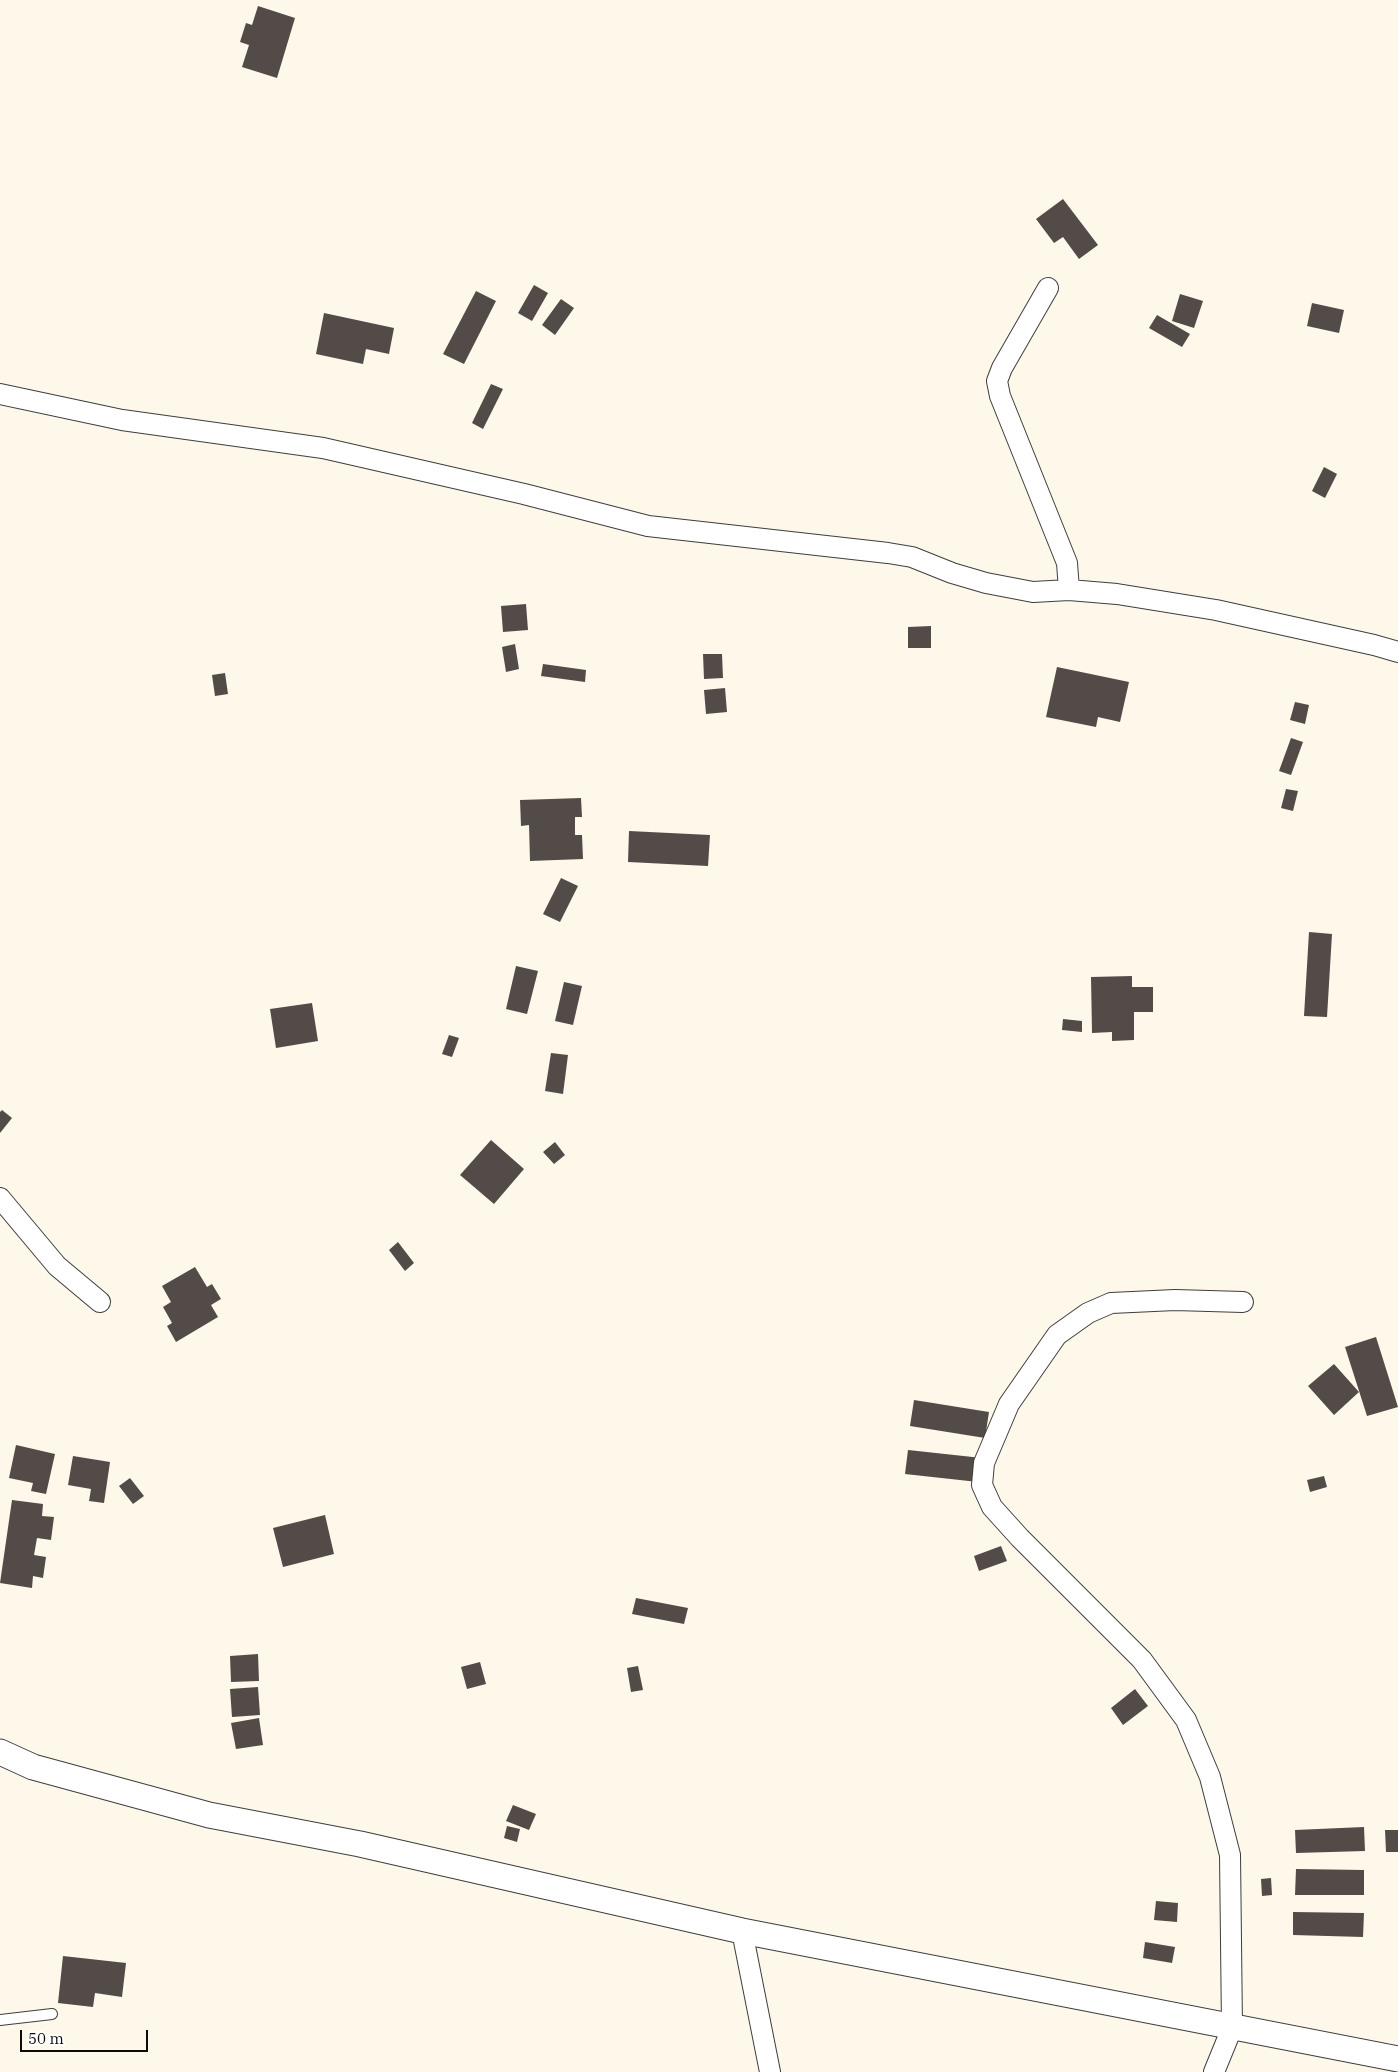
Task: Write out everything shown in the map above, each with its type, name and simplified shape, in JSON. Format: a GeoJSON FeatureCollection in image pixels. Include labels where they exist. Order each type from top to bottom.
{"type":"FeatureCollection","features":[{"type":"Feature","properties":{"kind":"street"},"geometry":{"type":"LineString","coordinates":[[1048,288],[997,380],[1000,396],[1010,423],[1066,563],[1069,590]]}},
{"type":"Feature","properties":{"kind":"street"},"geometry":{"type":"LineString","coordinates":[[0,394],[122,420],[323,448],[524,494],[648,526],[912,557],[952,573],[986,583],[1032,592],[1069,590],[1117,594],[1216,610],[1398,652]]}},
{"type":"Feature","properties":{"kind":"street"},"geometry":{"type":"LineString","coordinates":[[0,1198],[57,1266],[100,1302]]}},
{"type":"Feature","properties":{"kind":"street"},"geometry":{"type":"LineString","coordinates":[[1214,2072],[1232,2028],[1230,1855],[1210,1777],[1186,1720],[1142,1660],[1020,1538],[992,1507],[982,1484],[984,1463],[1009,1404],[1057,1335],[1088,1313],[1111,1303],[1175,1300],[1243,1302]]}},
{"type":"Feature","properties":{"kind":"street"},"geometry":{"type":"LineString","coordinates":[[0,1752],[33,1767],[209,1815],[360,1844],[742,1931],[1398,2059]]}},
{"type":"Feature","properties":{"kind":"street"},"geometry":{"type":"LineString","coordinates":[[742,1931],[770,2072]]}},
{"type":"Feature","properties":{"kind":"lane"},"geometry":{"type":"LineString","coordinates":[[0,2020],[52,2014]]}},
{"type":"Feature","properties":{"kind":"building"},"geometry":{"type":"Polygon","coordinates":[[[258,6],[295,18],[277,78],[242,67],[249,45],[240,42],[246,23],[252,25],[258,6]]]}},
{"type":"Feature","properties":{"kind":"building"},"geometry":{"type":"Polygon","coordinates":[[[1063,199],[1098,245],[1079,259],[1063,237],[1054,243],[1036,219],[1063,199]]]}},
{"type":"Feature","properties":{"kind":"building"},"geometry":{"type":"Polygon","coordinates":[[[534,285],[548,293],[532,321],[518,313],[534,285]]]}},
{"type":"Feature","properties":{"kind":"building"},"geometry":{"type":"Polygon","coordinates":[[[476,291],[496,301],[464,364],[443,354],[476,291]]]}},
{"type":"Feature","properties":{"kind":"building"},"geometry":{"type":"Polygon","coordinates":[[[1180,294],[1203,301],[1194,328],[1172,321],[1180,294]]]}},
{"type":"Feature","properties":{"kind":"building"},"geometry":{"type":"Polygon","coordinates":[[[561,299],[574,308],[555,335],[542,325],[561,299]]]}},
{"type":"Feature","properties":{"kind":"building"},"geometry":{"type":"Polygon","coordinates":[[[1312,303],[1344,310],[1339,333],[1307,326],[1312,303]]]}},
{"type":"Feature","properties":{"kind":"building"},"geometry":{"type":"Polygon","coordinates":[[[324,313],[394,328],[389,354],[366,349],[363,364],[316,354],[324,313]]]}},
{"type":"Feature","properties":{"kind":"building"},"geometry":{"type":"Polygon","coordinates":[[[1157,315],[1190,334],[1182,347],[1149,328],[1157,315]]]}},
{"type":"Feature","properties":{"kind":"building"},"geometry":{"type":"Polygon","coordinates":[[[491,384],[503,389],[483,429],[472,423],[491,384]]]}},
{"type":"Feature","properties":{"kind":"building"},"geometry":{"type":"Polygon","coordinates":[[[1324,467],[1337,474],[1325,498],[1312,491],[1324,467]]]}},
{"type":"Feature","properties":{"kind":"building"},"geometry":{"type":"Polygon","coordinates":[[[526,604],[528,630],[503,632],[501,606],[526,604]]]}},
{"type":"Feature","properties":{"kind":"building"},"geometry":{"type":"Polygon","coordinates":[[[931,626],[931,648],[908,648],[908,627],[931,626]]]}},
{"type":"Feature","properties":{"kind":"building"},"geometry":{"type":"Polygon","coordinates":[[[515,644],[519,669],[506,672],[502,647],[515,644]]]}},
{"type":"Feature","properties":{"kind":"building"},"geometry":{"type":"Polygon","coordinates":[[[703,654],[722,654],[723,678],[704,679],[703,654]]]}},
{"type":"Feature","properties":{"kind":"building"},"geometry":{"type":"Polygon","coordinates":[[[543,664],[586,670],[585,682],[541,676],[543,664]]]}},
{"type":"Feature","properties":{"kind":"building"},"geometry":{"type":"Polygon","coordinates":[[[1057,667],[1129,682],[1120,722],[1098,717],[1096,727],[1046,717],[1057,667]]]}},
{"type":"Feature","properties":{"kind":"building"},"geometry":{"type":"Polygon","coordinates":[[[225,673],[228,694],[215,696],[212,675],[225,673]]]}},
{"type":"Feature","properties":{"kind":"building"},"geometry":{"type":"Polygon","coordinates":[[[725,688],[727,712],[706,714],[704,690],[725,688]]]}},
{"type":"Feature","properties":{"kind":"building"},"geometry":{"type":"Polygon","coordinates":[[[1295,702],[1309,705],[1305,724],[1290,720],[1295,702]]]}},
{"type":"Feature","properties":{"kind":"building"},"geometry":{"type":"Polygon","coordinates":[[[1291,738],[1303,742],[1291,775],[1279,771],[1291,738]]]}},
{"type":"Feature","properties":{"kind":"building"},"geometry":{"type":"Polygon","coordinates":[[[1286,789],[1298,791],[1293,811],[1281,808],[1286,789]]]}},
{"type":"Feature","properties":{"kind":"building"},"geometry":{"type":"Polygon","coordinates":[[[581,798],[582,817],[575,817],[575,835],[582,835],[583,859],[530,861],[529,825],[521,826],[520,800],[581,798]]]}},
{"type":"Feature","properties":{"kind":"building"},"geometry":{"type":"Polygon","coordinates":[[[629,831],[710,835],[708,866],[628,862],[629,831]]]}},
{"type":"Feature","properties":{"kind":"building"},"geometry":{"type":"Polygon","coordinates":[[[561,878],[578,886],[560,922],[543,914],[561,878]]]}},
{"type":"Feature","properties":{"kind":"building"},"geometry":{"type":"Polygon","coordinates":[[[1309,932],[1332,934],[1327,1017],[1304,1016],[1309,932]]]}},
{"type":"Feature","properties":{"kind":"building"},"geometry":{"type":"Polygon","coordinates":[[[516,966],[538,971],[527,1014],[506,1009],[516,966]]]}},
{"type":"Feature","properties":{"kind":"building"},"geometry":{"type":"Polygon","coordinates":[[[1132,976],[1132,987],[1153,987],[1153,1012],[1134,1012],[1134,1040],[1112,1041],[1112,1032],[1092,1033],[1091,977],[1132,976]]]}},
{"type":"Feature","properties":{"kind":"building"},"geometry":{"type":"Polygon","coordinates":[[[564,982],[582,986],[573,1025],[555,1021],[564,982]]]}},
{"type":"Feature","properties":{"kind":"building"},"geometry":{"type":"Polygon","coordinates":[[[312,1003],[318,1041],[276,1048],[270,1009],[312,1003]]]}},
{"type":"Feature","properties":{"kind":"building"},"geometry":{"type":"Polygon","coordinates":[[[1063,1019],[1082,1021],[1082,1032],[1062,1030],[1063,1019]]]}},
{"type":"Feature","properties":{"kind":"building"},"geometry":{"type":"Polygon","coordinates":[[[449,1035],[459,1038],[452,1057],[442,1054],[449,1035]]]}},
{"type":"Feature","properties":{"kind":"building"},"geometry":{"type":"Polygon","coordinates":[[[551,1053],[568,1055],[563,1094],[545,1091],[551,1053]]]}},
{"type":"Feature","properties":{"kind":"building"},"geometry":{"type":"Polygon","coordinates":[[[2,1110],[12,1118],[0,1133],[0,1112],[2,1110]]]}},
{"type":"Feature","properties":{"kind":"building"},"geometry":{"type":"Polygon","coordinates":[[[491,1140],[524,1169],[494,1204],[460,1175],[491,1140]]]}},
{"type":"Feature","properties":{"kind":"building"},"geometry":{"type":"Polygon","coordinates":[[[555,1142],[565,1155],[554,1164],[543,1152],[555,1142]]]}},
{"type":"Feature","properties":{"kind":"building"},"geometry":{"type":"Polygon","coordinates":[[[398,1242],[414,1263],[405,1271],[389,1250],[398,1242]]]}},
{"type":"Feature","properties":{"kind":"building"},"geometry":{"type":"Polygon","coordinates":[[[195,1267],[207,1287],[212,1284],[221,1299],[211,1305],[218,1317],[176,1342],[167,1326],[172,1323],[163,1307],[171,1302],[162,1286],[195,1267]]]}},
{"type":"Feature","properties":{"kind":"building"},"geometry":{"type":"Polygon","coordinates":[[[1376,1337],[1398,1407],[1367,1416],[1345,1347],[1376,1337]]]}},
{"type":"Feature","properties":{"kind":"building"},"geometry":{"type":"Polygon","coordinates":[[[1334,1364],[1359,1392],[1334,1415],[1308,1386],[1334,1364]]]}},
{"type":"Feature","properties":{"kind":"building"},"geometry":{"type":"Polygon","coordinates":[[[914,1400],[989,1412],[985,1438],[910,1426],[914,1400]]]}},
{"type":"Feature","properties":{"kind":"building"},"geometry":{"type":"Polygon","coordinates":[[[16,1445],[55,1454],[46,1494],[31,1491],[33,1483],[9,1478],[16,1445]]]}},
{"type":"Feature","properties":{"kind":"building"},"geometry":{"type":"Polygon","coordinates":[[[908,1450],[982,1458],[978,1482],[905,1474],[908,1450]]]}},
{"type":"Feature","properties":{"kind":"building"},"geometry":{"type":"Polygon","coordinates":[[[73,1456],[110,1462],[104,1503],[89,1501],[91,1489],[68,1485],[73,1456]]]}},
{"type":"Feature","properties":{"kind":"building"},"geometry":{"type":"Polygon","coordinates":[[[1324,1476],[1327,1487],[1310,1492],[1307,1480],[1324,1476]]]}},
{"type":"Feature","properties":{"kind":"building"},"geometry":{"type":"Polygon","coordinates":[[[130,1478],[144,1496],[133,1504],[119,1486],[130,1478]]]}},
{"type":"Feature","properties":{"kind":"building"},"geometry":{"type":"Polygon","coordinates":[[[12,1500],[43,1504],[42,1516],[54,1517],[51,1540],[37,1538],[34,1555],[46,1557],[43,1578],[33,1576],[32,1588],[0,1583],[12,1500]]]}},
{"type":"Feature","properties":{"kind":"building"},"geometry":{"type":"Polygon","coordinates":[[[325,1515],[334,1554],[283,1567],[273,1528],[325,1515]]]}},
{"type":"Feature","properties":{"kind":"building"},"geometry":{"type":"Polygon","coordinates":[[[1001,1546],[1007,1561],[979,1571],[974,1556],[1001,1546]]]}},
{"type":"Feature","properties":{"kind":"building"},"geometry":{"type":"Polygon","coordinates":[[[636,1598],[688,1608],[684,1624],[632,1614],[636,1598]]]}},
{"type":"Feature","properties":{"kind":"building"},"geometry":{"type":"Polygon","coordinates":[[[258,1654],[259,1681],[231,1682],[230,1656],[258,1654]]]}},
{"type":"Feature","properties":{"kind":"building"},"geometry":{"type":"Polygon","coordinates":[[[480,1662],[486,1684],[467,1689],[461,1667],[480,1662]]]}},
{"type":"Feature","properties":{"kind":"building"},"geometry":{"type":"Polygon","coordinates":[[[638,1666],[643,1690],[631,1692],[627,1668],[638,1666]]]}},
{"type":"Feature","properties":{"kind":"building"},"geometry":{"type":"Polygon","coordinates":[[[258,1687],[260,1715],[232,1717],[230,1689],[258,1687]]]}},
{"type":"Feature","properties":{"kind":"building"},"geometry":{"type":"Polygon","coordinates":[[[1135,1689],[1148,1706],[1123,1725],[1111,1708],[1135,1689]]]}},
{"type":"Feature","properties":{"kind":"building"},"geometry":{"type":"Polygon","coordinates":[[[259,1718],[263,1745],[236,1749],[231,1723],[259,1718]]]}},
{"type":"Feature","properties":{"kind":"building"},"geometry":{"type":"Polygon","coordinates":[[[513,1805],[536,1814],[529,1830],[506,1821],[513,1805]]]}},
{"type":"Feature","properties":{"kind":"building"},"geometry":{"type":"Polygon","coordinates":[[[507,1826],[520,1829],[517,1842],[504,1838],[507,1826]]]}},
{"type":"Feature","properties":{"kind":"building"},"geometry":{"type":"Polygon","coordinates":[[[1364,1827],[1365,1851],[1296,1853],[1295,1830],[1364,1827]]]}},
{"type":"Feature","properties":{"kind":"building"},"geometry":{"type":"Polygon","coordinates":[[[1385,1830],[1398,1830],[1398,1852],[1386,1852],[1385,1830]]]}},
{"type":"Feature","properties":{"kind":"building"},"geometry":{"type":"Polygon","coordinates":[[[1296,1869],[1364,1870],[1364,1895],[1295,1895],[1296,1869]]]}},
{"type":"Feature","properties":{"kind":"building"},"geometry":{"type":"Polygon","coordinates":[[[1271,1878],[1272,1895],[1262,1896],[1261,1879],[1271,1878]]]}},
{"type":"Feature","properties":{"kind":"building"},"geometry":{"type":"Polygon","coordinates":[[[1156,1901],[1178,1903],[1177,1922],[1154,1920],[1156,1901]]]}},
{"type":"Feature","properties":{"kind":"building"},"geometry":{"type":"Polygon","coordinates":[[[1293,1912],[1364,1913],[1363,1937],[1293,1935],[1293,1912]]]}},
{"type":"Feature","properties":{"kind":"building"},"geometry":{"type":"Polygon","coordinates":[[[1145,1942],[1175,1947],[1172,1963],[1143,1958],[1145,1942]]]}},
{"type":"Feature","properties":{"kind":"building"},"geometry":{"type":"Polygon","coordinates":[[[63,1956],[126,1963],[122,1997],[95,1993],[93,2007],[58,2003],[63,1956]]]}}]}
